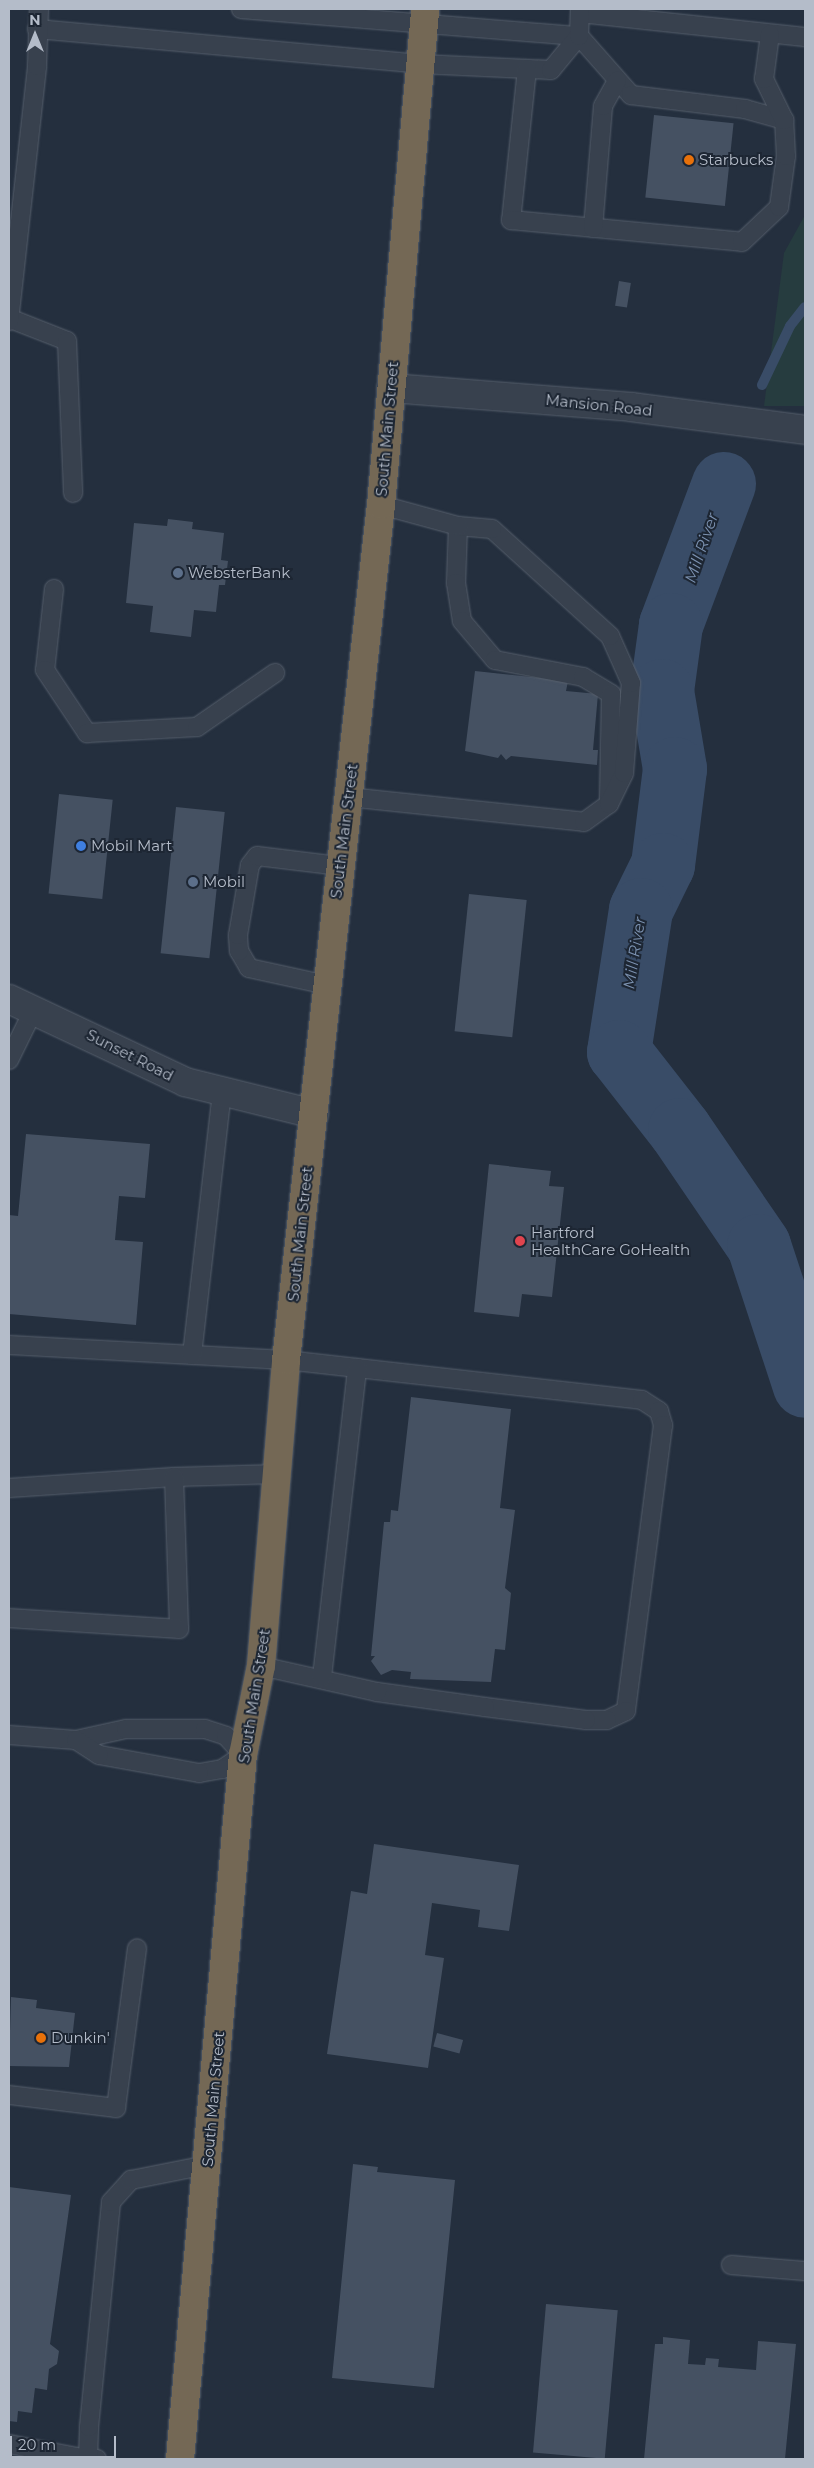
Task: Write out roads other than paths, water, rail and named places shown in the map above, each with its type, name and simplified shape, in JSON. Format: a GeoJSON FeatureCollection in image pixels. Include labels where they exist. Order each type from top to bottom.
{"type":"FeatureCollection","features":[{"type":"Feature","properties":{"kind":"highway","name":"South Main Street"},"geometry":{"type":"LineString","coordinates":[[180,2459],[244,1755],[261,1666],[286,1360],[381,505],[424,16]]}},
{"type":"Feature","properties":{"kind":"street","name":"Mansion Road"},"geometry":{"type":"LineString","coordinates":[[391,388],[631,407],[805,430]]}},
{"type":"Feature","properties":{"kind":"street","name":"Sunset Road"},"geometry":{"type":"LineString","coordinates":[[9,999],[34,1009],[159,1072],[222,1093],[314,1114]]}},
{"type":"Feature","properties":{"kind":"lane"},"geometry":{"type":"LineString","coordinates":[[39,9],[10,320],[67,341],[73,493]]}},
{"type":"Feature","properties":{"kind":"lane"},"geometry":{"type":"LineString","coordinates":[[241,9],[424,16],[579,36],[631,95],[744,109],[784,120]]}},
{"type":"Feature","properties":{"kind":"lane"},"geometry":{"type":"LineString","coordinates":[[38,29],[420,64],[551,70],[579,36],[580,11],[805,37]]}},
{"type":"Feature","properties":{"kind":"lane"},"geometry":{"type":"LineString","coordinates":[[526,69],[511,220],[742,242],[779,206],[786,156],[784,120],[764,79],[770,34]]}},
{"type":"Feature","properties":{"kind":"lane"},"geometry":{"type":"LineString","coordinates":[[593,228],[603,106],[617,81]]}},
{"type":"Feature","properties":{"kind":"lane"},"geometry":{"type":"LineString","coordinates":[[348,797],[584,822],[608,804],[624,773],[631,682],[610,636],[492,529],[458,526],[381,505]]}},
{"type":"Feature","properties":{"kind":"lane"},"geometry":{"type":"LineString","coordinates":[[458,526],[456,583],[462,621],[495,660],[583,677],[611,694],[608,804]]}},
{"type":"Feature","properties":{"kind":"lane"},"geometry":{"type":"LineString","coordinates":[[54,589],[45,670],[87,733],[197,727],[275,673]]}},
{"type":"Feature","properties":{"kind":"lane"},"geometry":{"type":"LineString","coordinates":[[327,985],[249,968],[239,950],[238,935],[250,864],[257,856],[340,866]]}},
{"type":"Feature","properties":{"kind":"lane"},"geometry":{"type":"LineString","coordinates":[[9,1060],[34,1009]]}},
{"type":"Feature","properties":{"kind":"lane"},"geometry":{"type":"LineString","coordinates":[[192,1355],[222,1093]]}},
{"type":"Feature","properties":{"kind":"lane"},"geometry":{"type":"LineString","coordinates":[[9,1345],[286,1360],[642,1400],[659,1410],[663,1425],[626,1711],[607,1720],[586,1720],[377,1692],[322,1677],[261,1666]]}},
{"type":"Feature","properties":{"kind":"lane"},"geometry":{"type":"LineString","coordinates":[[322,1677],[357,1368]]}},
{"type":"Feature","properties":{"kind":"lane"},"geometry":{"type":"LineString","coordinates":[[9,1488],[174,1477],[278,1474]]}},
{"type":"Feature","properties":{"kind":"lane"},"geometry":{"type":"LineString","coordinates":[[9,1618],[179,1629],[174,1477]]}},
{"type":"Feature","properties":{"kind":"lane"},"geometry":{"type":"LineString","coordinates":[[9,1734],[76,1740],[126,1729],[204,1729],[226,1736],[244,1755],[222,1769],[199,1773],[116,1759],[76,1740]]}},
{"type":"Feature","properties":{"kind":"lane"},"geometry":{"type":"LineString","coordinates":[[9,2095],[116,2108],[137,1948]]}},
{"type":"Feature","properties":{"kind":"lane"},"geometry":{"type":"LineString","coordinates":[[9,2444],[91,2459],[111,2202],[131,2180],[207,2164]]}},
{"type":"Feature","properties":{"kind":"lane"},"geometry":{"type":"LineString","coordinates":[[731,2265],[805,2271]]}},
{"type":"Feature","properties":{"kind":"waterway","name":"Mill River"},"geometry":{"type":"LineString","coordinates":[[762,385],[790,326],[805,307]]}},
{"type":"Feature","properties":{"kind":"waterway","name":"Mill River"},"geometry":{"type":"LineString","coordinates":[[724,484],[671,625],[662,691],[675,769],[663,865],[641,910],[619,1052],[680,1130],[759,1246],[805,1386]]}},
{"type":"Feature","properties":{"kind":"place","name":"Starbucks"},"geometry":{"type":"Point","coordinates":[689,160]}},
{"type":"Feature","properties":{"kind":"place","name":"WebsterBank"},"geometry":{"type":"Point","coordinates":[178,573]}},
{"type":"Feature","properties":{"kind":"place","name":"Mobil Mart"},"geometry":{"type":"Point","coordinates":[81,846]}},
{"type":"Feature","properties":{"kind":"place","name":"Mobil"},"geometry":{"type":"Point","coordinates":[193,882]}},
{"type":"Feature","properties":{"kind":"place","name":"Hartford HealthCare GoHealth"},"geometry":{"type":"Point","coordinates":[520,1241]}},
{"type":"Feature","properties":{"kind":"place","name":"Dunkin'"},"geometry":{"type":"Point","coordinates":[41,2038]}}]}
